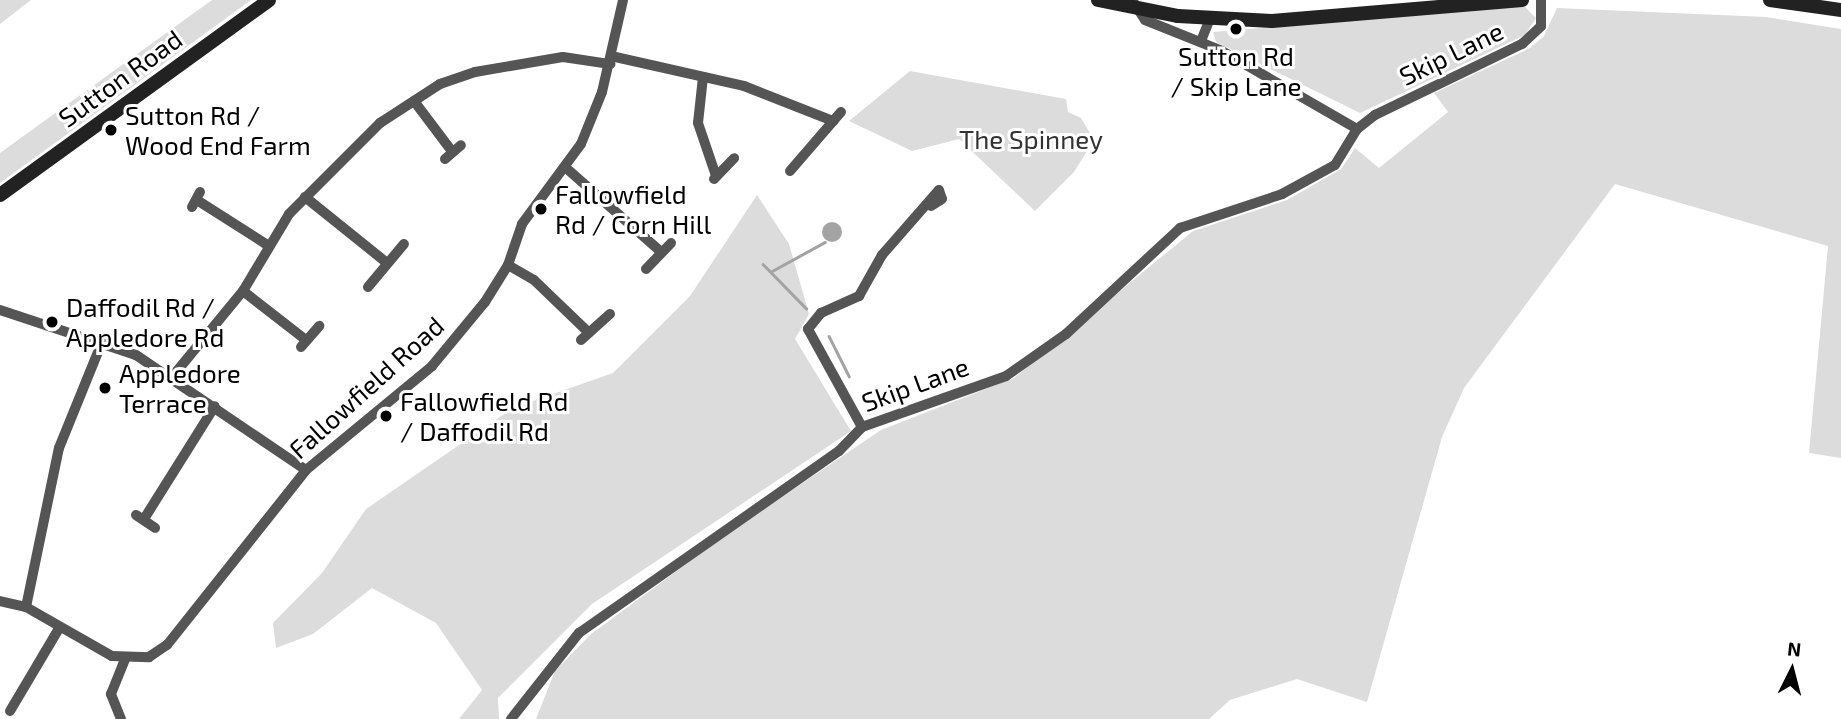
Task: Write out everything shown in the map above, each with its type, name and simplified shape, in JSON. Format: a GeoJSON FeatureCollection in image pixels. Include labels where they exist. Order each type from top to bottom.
{"type":"FeatureCollection","features":[{"type":"Feature","properties":{"kind":"main road","name":"Sutton Road"},"geometry":{"type":"LineString","coordinates":[[0,195],[269,0]]}},
{"type":"Feature","properties":{"kind":"main road"},"geometry":{"type":"LineString","coordinates":[[1098,0],[1135,4],[1210,19],[1294,20],[1522,0]]}},
{"type":"Feature","properties":{"kind":"main road"},"geometry":{"type":"LineString","coordinates":[[1770,0],[1841,10]]}},
{"type":"Feature","properties":{"kind":"street","name":"Fallowfield Road"},"geometry":{"type":"LineString","coordinates":[[125,660],[149,657],[167,645],[306,470],[432,366],[508,265],[522,224],[581,144],[610,60],[622,0]]}},
{"type":"Feature","properties":{"kind":"street","name":"Skip Lane"},"geometry":{"type":"LineString","coordinates":[[511,719],[579,633],[839,451],[862,427],[1006,376],[1066,334],[1180,228],[1282,194],[1335,165],[1356,129],[1522,44],[1541,26],[1541,0]]}},
{"type":"Feature","properties":{"kind":"street"},"geometry":{"type":"LineString","coordinates":[[1135,4],[1145,20],[1200,41],[1356,129]]}},
{"type":"Feature","properties":{"kind":"street"},"geometry":{"type":"LineString","coordinates":[[1200,41],[1210,19]]}},
{"type":"Feature","properties":{"kind":"street"},"geometry":{"type":"LineString","coordinates":[[172,377],[243,291],[266,244],[305,197],[361,140],[440,85],[519,61],[564,57],[610,60],[703,77],[779,97],[833,121]]}},
{"type":"Feature","properties":{"kind":"street"},"geometry":{"type":"LineString","coordinates":[[703,77],[698,123],[714,178],[734,158]]}},
{"type":"Feature","properties":{"kind":"street"},"geometry":{"type":"LineString","coordinates":[[414,101],[452,151]]}},
{"type":"Feature","properties":{"kind":"street"},"geometry":{"type":"LineString","coordinates":[[790,171],[841,112]]}},
{"type":"Feature","properties":{"kind":"street"},"geometry":{"type":"LineString","coordinates":[[565,167],[661,252]]}},
{"type":"Feature","properties":{"kind":"street"},"geometry":{"type":"LineString","coordinates":[[305,197],[387,262]]}},
{"type":"Feature","properties":{"kind":"street"},"geometry":{"type":"LineString","coordinates":[[197,200],[266,244]]}},
{"type":"Feature","properties":{"kind":"street"},"geometry":{"type":"LineString","coordinates":[[862,427],[808,328],[821,313],[859,296],[882,255],[932,206]]}},
{"type":"Feature","properties":{"kind":"street"},"geometry":{"type":"LineString","coordinates":[[646,270],[671,243]]}},
{"type":"Feature","properties":{"kind":"street"},"geometry":{"type":"LineString","coordinates":[[368,288],[404,244]]}},
{"type":"Feature","properties":{"kind":"street"},"geometry":{"type":"LineString","coordinates":[[508,265],[534,280],[585,337],[610,314]]}},
{"type":"Feature","properties":{"kind":"street"},"geometry":{"type":"LineString","coordinates":[[243,291],[304,343],[319,326]]}},
{"type":"Feature","properties":{"kind":"street"},"geometry":{"type":"LineString","coordinates":[[0,310],[102,342],[172,377],[306,470]]}},
{"type":"Feature","properties":{"kind":"street"},"geometry":{"type":"LineString","coordinates":[[26,607],[56,459],[102,342]]}},
{"type":"Feature","properties":{"kind":"street"},"geometry":{"type":"LineString","coordinates":[[155,528],[140,517],[215,406]]}},
{"type":"Feature","properties":{"kind":"street"},"geometry":{"type":"LineString","coordinates":[[0,601],[26,607],[58,630],[125,660],[111,694],[121,719]]}},
{"type":"Feature","properties":{"kind":"street"},"geometry":{"type":"LineString","coordinates":[[10,711],[58,630]]}},
{"type":"Feature","properties":{"kind":"street"},"geometry":{"type":"LineString","coordinates":[[19,698],[30,706]]}},
{"type":"Feature","properties":{"kind":"green space"},"geometry":{"type":"Polygon","coordinates":[[[0,0],[31,0],[0,24],[0,0]]]}},
{"type":"Feature","properties":{"kind":"green space"},"geometry":{"type":"Polygon","coordinates":[[[212,0],[251,0],[0,183],[0,153],[212,0]]]}},
{"type":"Feature","properties":{"kind":"green space"},"geometry":{"type":"Polygon","coordinates":[[[1524,6],[1536,18],[1525,35],[1360,113],[1216,42],[1213,32],[1524,6]]]}},
{"type":"Feature","properties":{"kind":"green space"},"geometry":{"type":"Polygon","coordinates":[[[1557,8],[1766,17],[1841,29],[1841,458],[1809,453],[1828,246],[1615,184],[1464,388],[1442,437],[1367,702],[1297,679],[1230,700],[1209,719],[536,719],[555,671],[591,634],[726,535],[881,430],[1014,378],[1193,231],[1287,200],[1341,169],[1355,148],[1379,168],[1448,112],[1434,93],[1530,48],[1544,36],[1557,8]]]}},
{"type":"Feature","properties":{"kind":"green space","name":"The Spinney"},"geometry":{"type":"Polygon","coordinates":[[[910,71],[1066,99],[1068,112],[1081,118],[1094,140],[1074,172],[1035,211],[959,139],[912,151],[849,121],[910,71]]]}},
{"type":"Feature","properties":{"kind":"green space"},"geometry":{"type":"Polygon","coordinates":[[[757,195],[789,244],[809,314],[795,339],[851,431],[592,604],[498,698],[499,719],[459,719],[482,690],[436,623],[372,588],[313,634],[276,648],[273,623],[322,573],[366,509],[513,408],[613,373],[690,296],[757,195]]]}},
{"type":"Feature","properties":{"kind":"shaded area"},"geometry":{"type":"Polygon","coordinates":[[[832,222],[839,225],[842,232],[839,239],[832,242],[825,239],[822,232],[825,225],[832,222]]]}},
{"type":"Feature","properties":{"kind":"waterway"},"geometry":{"type":"LineString","coordinates":[[772,271],[825,242]]}},
{"type":"Feature","properties":{"kind":"waterway"},"geometry":{"type":"LineString","coordinates":[[763,264],[806,308]]}},
{"type":"Feature","properties":{"kind":"waterway"},"geometry":{"type":"LineString","coordinates":[[829,336],[849,376]]}},
{"type":"Feature","properties":{"kind":"place","name":"Sutton Rd / Skip Lane"},"geometry":{"type":"Point","coordinates":[1236,29]}},
{"type":"Feature","properties":{"kind":"place","name":"Sutton Rd / Wood End Farm"},"geometry":{"type":"Point","coordinates":[111,130]}},
{"type":"Feature","properties":{"kind":"place","name":"Fallowfield Rd / Corn Hill"},"geometry":{"type":"Point","coordinates":[541,209]}},
{"type":"Feature","properties":{"kind":"place","name":"Daffodil Rd / Appledore Rd"},"geometry":{"type":"Point","coordinates":[52,322]}},
{"type":"Feature","properties":{"kind":"place","name":"Appledore Terrace"},"geometry":{"type":"Point","coordinates":[105,388]}},
{"type":"Feature","properties":{"kind":"place","name":"Fallowfield Rd / Daffodil Rd"},"geometry":{"type":"Point","coordinates":[386,416]}}]}
